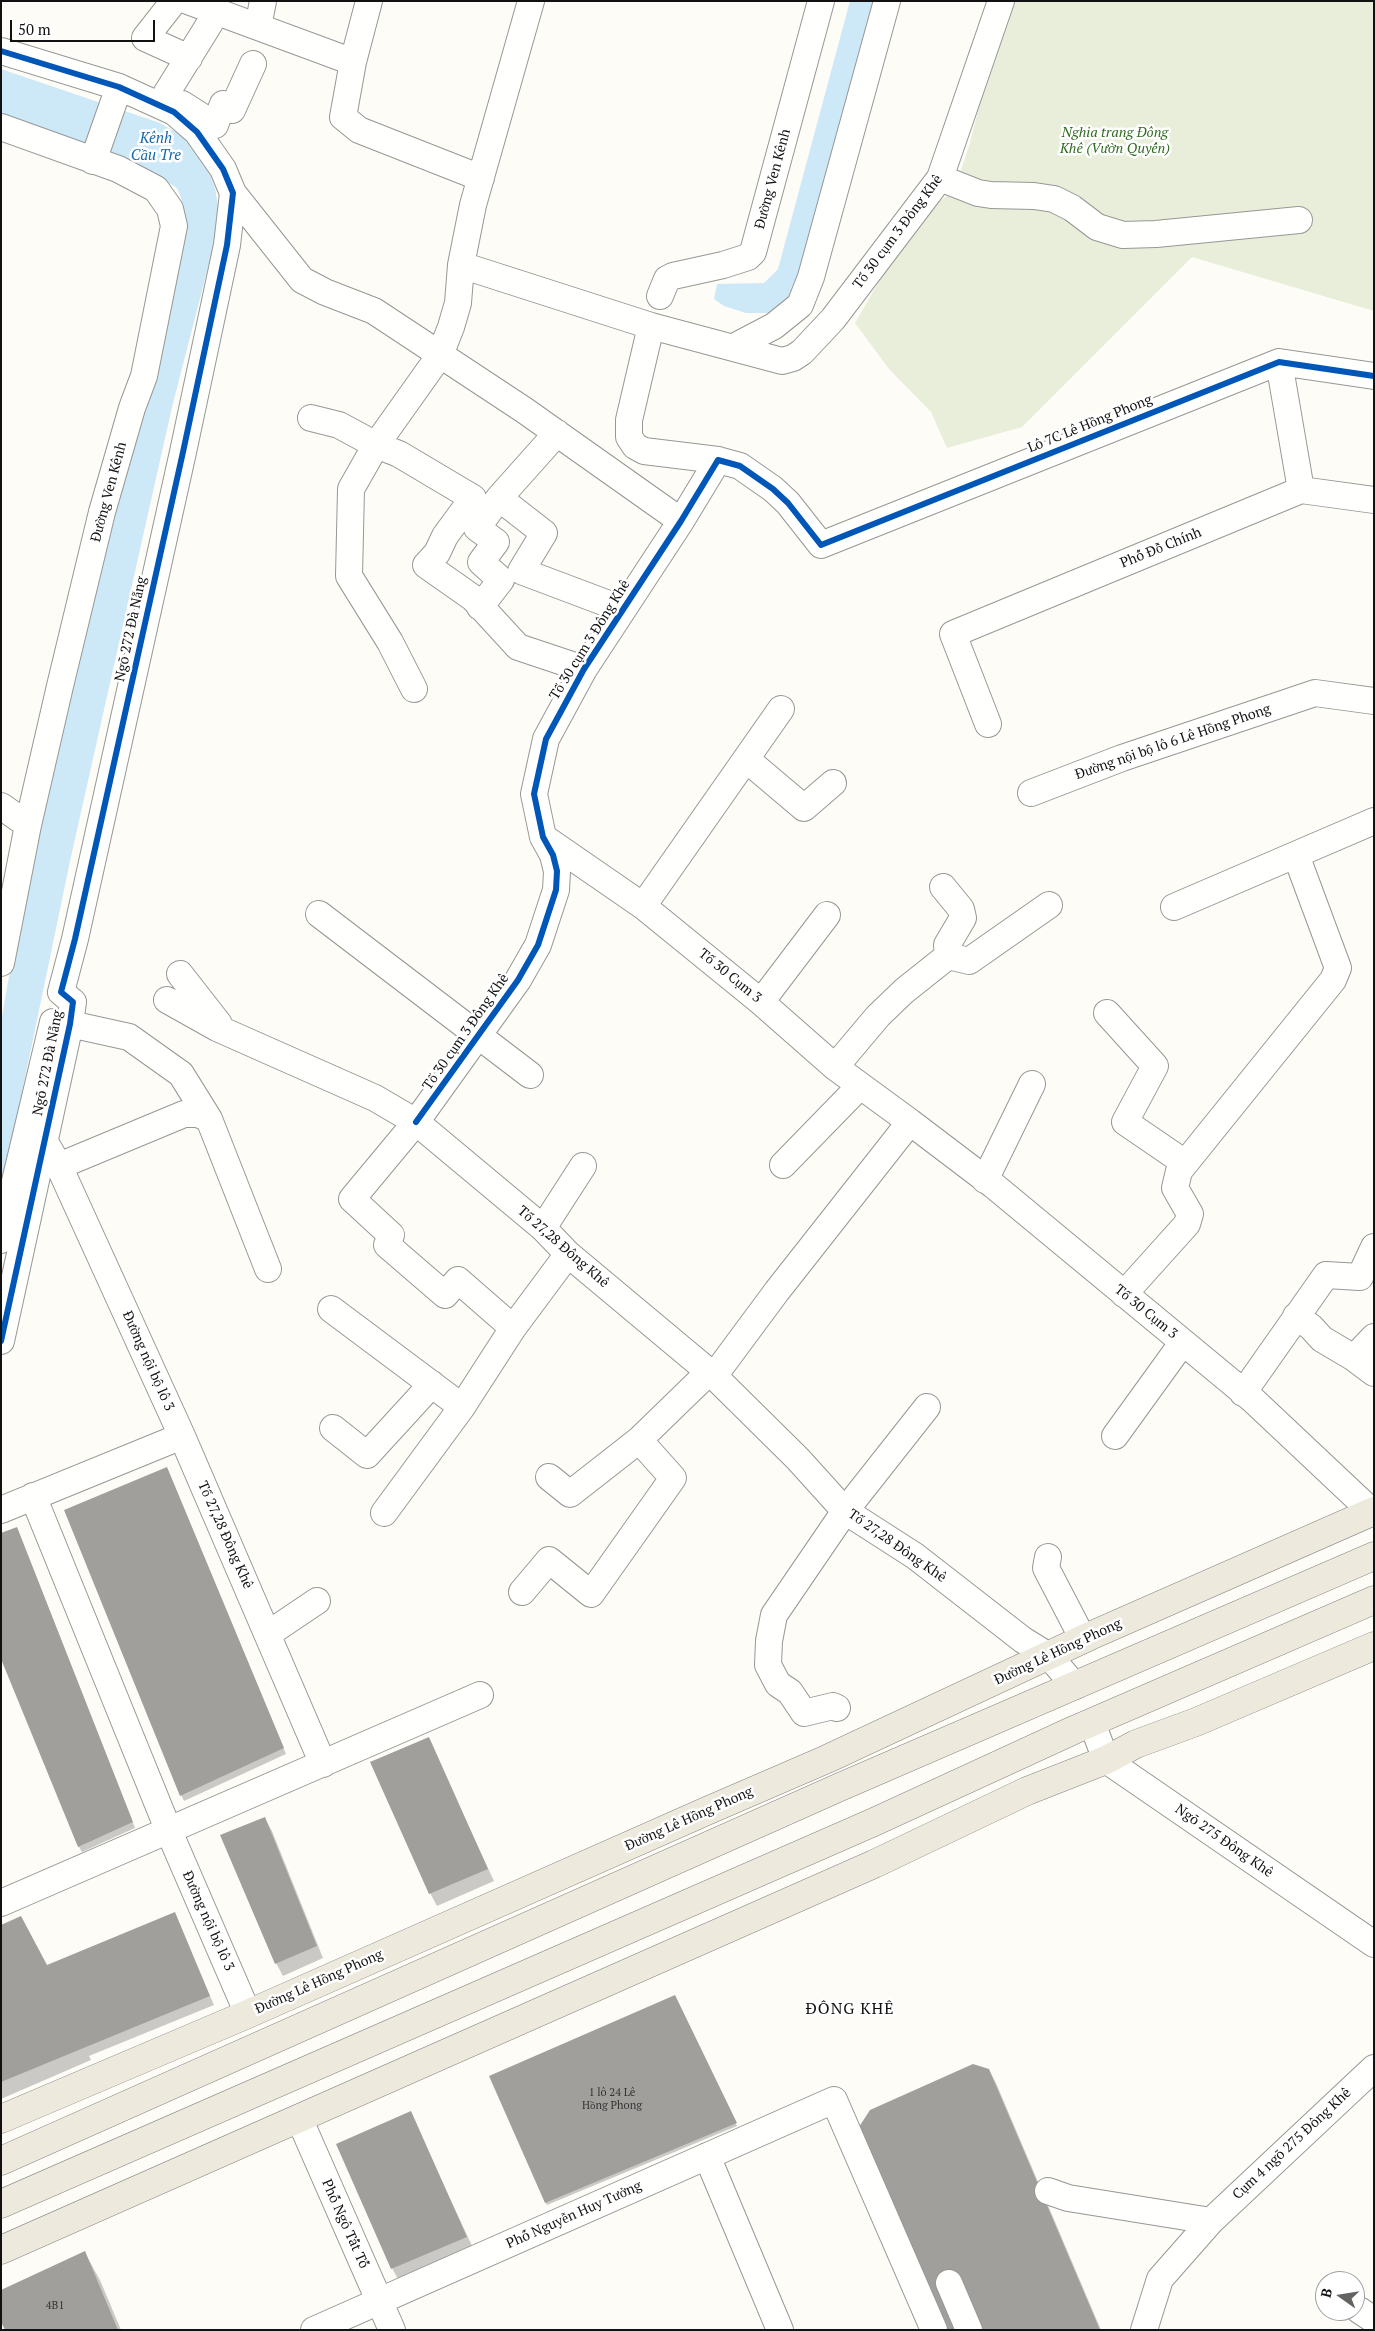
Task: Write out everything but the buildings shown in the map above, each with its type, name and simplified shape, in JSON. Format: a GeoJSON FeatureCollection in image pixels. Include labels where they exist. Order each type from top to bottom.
{"type":"FeatureCollection","features":[{"type":"Feature","properties":{"kind":"main road","name":"Đường Lê Hồng Phong"},"geometry":{"type":"LineString","coordinates":[[1,2119],[248,2014],[828,1759],[1083,1639],[1373,1512]]}},
{"type":"Feature","properties":{"kind":"main road"},"geometry":{"type":"LineString","coordinates":[[1,2161],[840,1787],[1374,1556]]}},
{"type":"Feature","properties":{"kind":"main road"},"geometry":{"type":"LineString","coordinates":[[1,2204],[874,1822],[1092,1723],[1374,1600]]}},
{"type":"Feature","properties":{"kind":"main road"},"geometry":{"type":"LineString","coordinates":[[1,2250],[874,1864],[1027,1791],[1106,1760],[1136,1744],[1196,1722],[1374,1646]]}},
{"type":"Feature","properties":{"kind":"street"},"geometry":{"type":"LineString","coordinates":[[174,1],[145,38],[189,58]]}},
{"type":"Feature","properties":{"kind":"street"},"geometry":{"type":"LineString","coordinates":[[188,1],[353,62]]}},
{"type":"Feature","properties":{"kind":"street"},"geometry":{"type":"LineString","coordinates":[[258,27],[264,1]]}},
{"type":"Feature","properties":{"kind":"street"},"geometry":{"type":"LineString","coordinates":[[369,1],[353,62],[343,117],[360,130],[481,178]]}},
{"type":"Feature","properties":{"kind":"street"},"geometry":{"type":"LineString","coordinates":[[414,689],[390,642],[349,576],[350,490],[376,445],[440,355],[458,302],[461,265],[473,205],[531,1]]}},
{"type":"Feature","properties":{"kind":"street","name":"Đường Ven Kênh"},"geometry":{"type":"LineString","coordinates":[[660,296],[667,279],[673,276],[723,265],[748,257],[753,252],[821,1]]}},
{"type":"Feature","properties":{"kind":"street"},"geometry":{"type":"LineString","coordinates":[[734,347],[774,326],[800,305],[811,277],[887,1]]}},
{"type":"Feature","properties":{"kind":"street","name":"Tổ 30 cụm 3 Đông Khê"},"geometry":{"type":"LineString","coordinates":[[461,265],[651,326],[782,360],[793,358],[802,352],[833,319],[940,178],[1001,1]]}},
{"type":"Feature","properties":{"kind":"street"},"geometry":{"type":"LineString","coordinates":[[210,23],[189,58],[170,103],[215,125],[223,104],[232,110],[253,64]]}},
{"type":"Feature","properties":{"kind":"street","name":"Ngõ 272 Đà Nẵng"},"geometry":{"type":"LineString","coordinates":[[1,52],[117,93],[170,103],[197,132],[223,168],[233,193],[226,245],[126,712],[61,992],[73,1002],[70,1024],[1,1341]]}},
{"type":"Feature","properties":{"kind":"street"},"geometry":{"type":"LineString","coordinates":[[95,157],[117,93]]}},
{"type":"Feature","properties":{"kind":"street","name":"Đường Ven Kênh"},"geometry":{"type":"LineString","coordinates":[[1,127],[95,157],[156,189],[170,208],[174,226],[144,376],[102,512],[28,825],[1,963]]}},
{"type":"Feature","properties":{"kind":"street"},"geometry":{"type":"LineString","coordinates":[[940,178],[985,194],[1034,196],[1054,199],[1072,208],[1097,227],[1123,235],[1156,234],[1300,220]]}},
{"type":"Feature","properties":{"kind":"street"},"geometry":{"type":"LineString","coordinates":[[233,193],[302,280],[325,292],[374,311],[557,433],[574,447],[595,458],[681,521]]}},
{"type":"Feature","properties":{"kind":"street"},"geometry":{"type":"LineString","coordinates":[[226,245],[274,244]]}},
{"type":"Feature","properties":{"kind":"street"},"geometry":{"type":"LineString","coordinates":[[644,451],[635,446],[629,437],[629,420],[651,326]]}},
{"type":"Feature","properties":{"kind":"street"},"geometry":{"type":"LineString","coordinates":[[1374,376],[1279,362],[1301,490],[1374,500]]}},
{"type":"Feature","properties":{"kind":"street","name":"Lô 7C Lê Hồng Phong"},"geometry":{"type":"LineString","coordinates":[[718,460],[740,466],[773,489],[788,503],[822,545],[1279,362]]}},
{"type":"Feature","properties":{"kind":"street"},"geometry":{"type":"LineString","coordinates":[[311,418],[339,425],[376,445],[399,454],[473,498],[426,565],[473,598],[518,647],[584,669]]}},
{"type":"Feature","properties":{"kind":"street"},"geometry":{"type":"LineString","coordinates":[[480,607],[501,580],[482,562],[496,542],[477,528],[499,498],[557,433]]}},
{"type":"Feature","properties":{"kind":"street"},"geometry":{"type":"LineString","coordinates":[[595,458],[644,451],[718,460]]}},
{"type":"Feature","properties":{"kind":"street","name":"Tổ 30 cụm 3 Đông Khê"},"geometry":{"type":"LineString","coordinates":[[513,1328],[458,1280],[445,1295],[387,1245],[391,1235],[352,1199],[416,1122],[518,980],[538,945],[556,890],[557,871],[554,855],[544,837],[534,794],[546,738],[584,669],[681,521],[718,460]]}},
{"type":"Feature","properties":{"kind":"street","name":"Phố Đỗ Chính"},"geometry":{"type":"LineString","coordinates":[[988,724],[953,634],[1301,490]]}},
{"type":"Feature","properties":{"kind":"street"},"geometry":{"type":"LineString","coordinates":[[499,498],[544,533],[521,571],[622,609]]}},
{"type":"Feature","properties":{"kind":"street","name":"Đường nội bộ lô 6 Lê Hồng Phong"},"geometry":{"type":"LineString","coordinates":[[1031,793],[1122,758],[1315,693],[1374,701]]}},
{"type":"Feature","properties":{"kind":"street"},"geometry":{"type":"LineString","coordinates":[[643,906],[781,709]]}},
{"type":"Feature","properties":{"kind":"street"},"geometry":{"type":"LineString","coordinates":[[746,759],[804,808],[833,783]]}},
{"type":"Feature","properties":{"kind":"street"},"geometry":{"type":"LineString","coordinates":[[1,806],[28,825]]}},
{"type":"Feature","properties":{"kind":"street"},"geometry":{"type":"LineString","coordinates":[[1174,907],[1374,821]]}},
{"type":"Feature","properties":{"kind":"street","name":"Tổ 30 Cụm 3"},"geometry":{"type":"LineString","coordinates":[[544,837],[643,906],[761,1002],[835,1067],[985,1180],[1243,1393],[1373,1512]]}},
{"type":"Feature","properties":{"kind":"street"},"geometry":{"type":"LineString","coordinates":[[1124,1294],[1176,1240],[1187,1224],[1190,1214],[1175,1188],[1179,1171],[1333,980],[1338,968],[1296,855]]}},
{"type":"Feature","properties":{"kind":"street"},"geometry":{"type":"LineString","coordinates":[[943,887],[960,909],[963,918],[947,945],[948,956]]}},
{"type":"Feature","properties":{"kind":"street"},"geometry":{"type":"LineString","coordinates":[[948,956],[969,961],[1049,905]]}},
{"type":"Feature","properties":{"kind":"street"},"geometry":{"type":"LineString","coordinates":[[319,914],[530,1075]]}},
{"type":"Feature","properties":{"kind":"street"},"geometry":{"type":"LineString","coordinates":[[761,1002],[828,915]]}},
{"type":"Feature","properties":{"kind":"street"},"geometry":{"type":"LineString","coordinates":[[835,1067],[878,1016],[904,991],[948,956]]}},
{"type":"Feature","properties":{"kind":"street"},"geometry":{"type":"LineString","coordinates":[[180,974],[224,1031]]}},
{"type":"Feature","properties":{"kind":"street"},"geometry":{"type":"LineString","coordinates":[[1,1240],[61,992]]}},
{"type":"Feature","properties":{"kind":"street"},"geometry":{"type":"LineString","coordinates":[[167,1000],[224,1031],[376,1098],[416,1122]]}},
{"type":"Feature","properties":{"kind":"street"},"geometry":{"type":"LineString","coordinates":[[1106,1013],[1155,1066],[1125,1122],[1185,1163]]}},
{"type":"Feature","properties":{"kind":"street"},"geometry":{"type":"LineString","coordinates":[[70,1024],[129,1037],[181,1074],[209,1119],[268,1269]]}},
{"type":"Feature","properties":{"kind":"street"},"geometry":{"type":"LineString","coordinates":[[985,1180],[1032,1084]]}},
{"type":"Feature","properties":{"kind":"street"},"geometry":{"type":"LineString","coordinates":[[783,1165],[860,1086]]}},
{"type":"Feature","properties":{"kind":"street"},"geometry":{"type":"LineString","coordinates":[[59,1166],[184,1114],[198,1114],[209,1119]]}},
{"type":"Feature","properties":{"kind":"street","name":"Tổ 27,28 Đông Khê"},"geometry":{"type":"LineString","coordinates":[[416,1122],[543,1228],[568,1254],[712,1374],[798,1459],[845,1511],[915,1556],[1023,1640],[1049,1656],[1074,1686]]}},
{"type":"Feature","properties":{"kind":"street"},"geometry":{"type":"LineString","coordinates":[[550,1477],[570,1494],[639,1440],[712,1374],[910,1122]]}},
{"type":"Feature","properties":{"kind":"street","name":"Đường nội bộ lô 3"},"geometry":{"type":"LineString","coordinates":[[45,1142],[59,1166],[182,1436]]}},
{"type":"Feature","properties":{"kind":"street"},"geometry":{"type":"LineString","coordinates":[[543,1228],[583,1166]]}},
{"type":"Feature","properties":{"kind":"street"},"geometry":{"type":"LineString","coordinates":[[1243,1393],[1326,1274],[1360,1278],[1374,1247]]}},
{"type":"Feature","properties":{"kind":"street"},"geometry":{"type":"LineString","coordinates":[[384,1513],[462,1407],[513,1328],[568,1254]]}},
{"type":"Feature","properties":{"kind":"street"},"geometry":{"type":"LineString","coordinates":[[331,1308],[462,1407]]}},
{"type":"Feature","properties":{"kind":"street"},"geometry":{"type":"LineString","coordinates":[[1296,1316],[1311,1326],[1322,1339],[1364,1365],[1374,1337]]}},
{"type":"Feature","properties":{"kind":"street"},"geometry":{"type":"LineString","coordinates":[[1115,1436],[1183,1342]]}},
{"type":"Feature","properties":{"kind":"street"},"geometry":{"type":"LineString","coordinates":[[333,1428],[367,1455],[432,1384]]}},
{"type":"Feature","properties":{"kind":"street"},"geometry":{"type":"LineString","coordinates":[[837,1708],[834,1706],[804,1713],[790,1692],[778,1684],[768,1665],[774,1615],[845,1511],[927,1407]]}},
{"type":"Feature","properties":{"kind":"street"},"geometry":{"type":"LineString","coordinates":[[1,1510],[182,1436]]}},
{"type":"Feature","properties":{"kind":"street","name":"Tổ 27,28 Đông Khê"},"geometry":{"type":"LineString","coordinates":[[182,1436],[268,1634]]}},
{"type":"Feature","properties":{"kind":"street"},"geometry":{"type":"LineString","coordinates":[[522,1592],[549,1560],[591,1594],[673,1478],[639,1440]]}},
{"type":"Feature","properties":{"kind":"street","name":"Đường nội bộ lô 3"},"geometry":{"type":"LineString","coordinates":[[33,1496],[168,1829],[248,2014]]}},
{"type":"Feature","properties":{"kind":"street"},"geometry":{"type":"LineString","coordinates":[[1048,1557],[1046,1568],[1083,1639]]}},
{"type":"Feature","properties":{"kind":"street"},"geometry":{"type":"LineString","coordinates":[[317,1601],[268,1634],[323,1764]]}},
{"type":"Feature","properties":{"kind":"street"},"geometry":{"type":"LineString","coordinates":[[1,1903],[480,1695]]}},
{"type":"Feature","properties":{"kind":"street"},"geometry":{"type":"LineString","coordinates":[[1092,1723],[1106,1760]]}},
{"type":"Feature","properties":{"kind":"street","name":"Ngõ 275 Đông Khê"},"geometry":{"type":"LineString","coordinates":[[1106,1760],[1374,1944]]}},
{"type":"Feature","properties":{"kind":"street","name":"Cụm 4 ngõ 275 Đông Khê"},"geometry":{"type":"LineString","coordinates":[[1144,2330],[1160,2279],[1211,2221],[1374,2068]]}},
{"type":"Feature","properties":{"kind":"street","name":"Phố Nguyễn Huy Tưởng"},"geometry":{"type":"LineString","coordinates":[[314,2330],[834,2100],[934,2330]]}},
{"type":"Feature","properties":{"kind":"street","name":"Phố Ngô Tất Tố"},"geometry":{"type":"LineString","coordinates":[[299,2118],[392,2330]]}},
{"type":"Feature","properties":{"kind":"street"},"geometry":{"type":"LineString","coordinates":[[707,2156],[780,2330]]}},
{"type":"Feature","properties":{"kind":"street"},"geometry":{"type":"LineString","coordinates":[[1048,2191],[1068,2198],[1211,2221]]}},
{"type":"Feature","properties":{"kind":"street"},"geometry":{"type":"LineString","coordinates":[[949,2284],[969,2330]]}},
{"type":"Feature","properties":{"kind":"green space","name":"Nghia trang Đông Khê (Vườn Quyến)"},"geometry":{"type":"Polygon","coordinates":[[[1005,1],[1374,1],[1374,311],[1192,257],[1022,427],[947,448],[931,412],[889,369],[855,323],[915,219],[954,191],[970,143],[1005,1]]]}},
{"type":"Feature","properties":{"kind":"water"},"geometry":{"type":"Polygon","coordinates":[[[850,1],[882,1],[797,299],[777,313],[746,313],[724,306],[714,299],[717,284],[764,283],[778,269],[850,1]]]}},
{"type":"Feature","properties":{"kind":"water","name":"Kênh Cầu Tre"},"geometry":{"type":"Polygon","coordinates":[[[1,69],[160,123],[188,139],[205,161],[215,188],[219,212],[213,248],[172,407],[70,861],[16,1121],[1,1183],[1,1022],[11,965],[49,770],[182,228],[182,200],[177,188],[132,160],[1,113],[1,69]]]}},
{"type":"Feature","properties":{"kind":"cycle path"},"geometry":{"type":"LineString","coordinates":[[1,51],[119,87],[174,112],[197,132],[223,169],[233,193],[227,245],[183,452],[75,939],[61,992],[73,1002],[70,1024],[1,1341]]}},
{"type":"Feature","properties":{"kind":"cycle path"},"geometry":{"type":"LineString","coordinates":[[416,1122],[518,980],[538,945],[556,890],[557,871],[553,855],[543,837],[534,794],[546,739],[584,669],[681,521],[718,460],[740,466],[773,489],[788,503],[821,545],[1279,362],[1374,376]]}},
{"type":"Feature","properties":{"kind":"district","name":"ĐÔNG KHÊ"},"geometry":{"type":"Point","coordinates":[850,2009]}}]}
